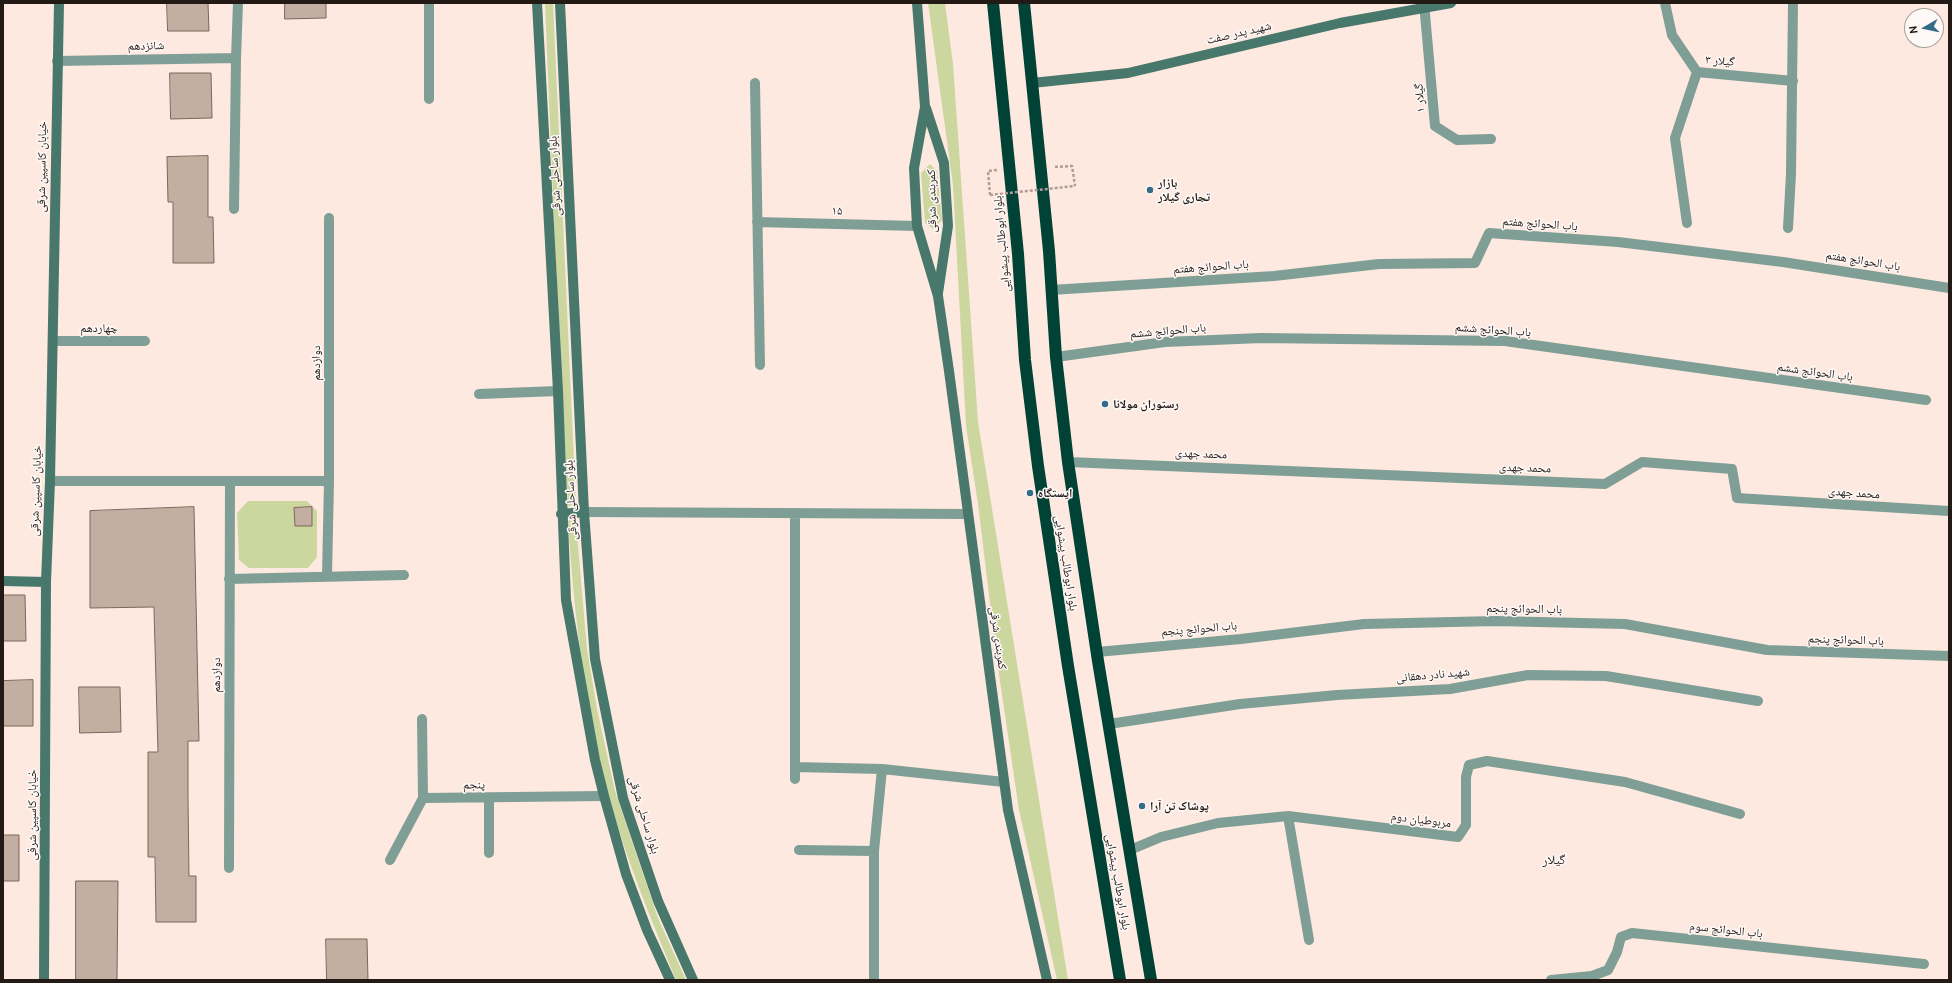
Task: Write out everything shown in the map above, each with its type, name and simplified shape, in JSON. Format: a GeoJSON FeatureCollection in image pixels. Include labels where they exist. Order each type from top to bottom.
{"type":"FeatureCollection","features":[{"type":"Feature","properties":{"kind":"highway","name":"بلوار ابوطالب پیشوایی"},"geometry":{"type":"LineString","coordinates":[[993,3],[1018,254],[1026,360],[1038,466],[1068,666],[1120,980]]}},
{"type":"Feature","properties":{"kind":"highway","name":"بلوار ابوطالب پیشوایی"},"geometry":{"type":"LineString","coordinates":[[1024,3],[1056,357],[1068,462],[1097,652],[1151,980]]}},
{"type":"Feature","properties":{"kind":"street","name":"خیابان کاسپین شرقی"},"geometry":{"type":"LineString","coordinates":[[44,980],[46,582],[50,481],[59,3]]}},
{"type":"Feature","properties":{"kind":"street"},"geometry":{"type":"LineString","coordinates":[[234,209],[238,3]]}},
{"type":"Feature","properties":{"kind":"street"},"geometry":{"type":"LineString","coordinates":[[429,3],[429,100]]}},
{"type":"Feature","properties":{"kind":"street","name":"بلوار ساحلی شرقی"},"geometry":{"type":"LineString","coordinates":[[537,3],[558,390],[566,600],[595,760],[604,796],[626,874],[647,930],[670,980]]}},
{"type":"Feature","properties":{"kind":"street","name":"بلوار ساحلی شرقی"},"geometry":{"type":"LineString","coordinates":[[560,3],[584,512],[595,659],[623,798],[658,900],[693,980]]}},
{"type":"Feature","properties":{"kind":"street","name":"کمربندی شرقی"},"geometry":{"type":"LineString","coordinates":[[917,3],[925,107],[944,163],[948,226],[938,296]]}},
{"type":"Feature","properties":{"kind":"street","name":"شهید پدر صفت"},"geometry":{"type":"LineString","coordinates":[[1032,83],[1128,72],[1424,5],[1451,3]]}},
{"type":"Feature","properties":{"kind":"street","name":"گیلار ۳"},"geometry":{"type":"LineString","coordinates":[[1665,3],[1672,35],[1698,72],[1793,81]]}},
{"type":"Feature","properties":{"kind":"street"},"geometry":{"type":"LineString","coordinates":[[1788,228],[1791,174],[1794,3]]}},
{"type":"Feature","properties":{"kind":"street","name":"گیلار ۱"},"geometry":{"type":"LineString","coordinates":[[1424,5],[1435,126],[1457,140],[1491,140]]}},
{"type":"Feature","properties":{"kind":"street","name":"شانزدهم"},"geometry":{"type":"LineString","coordinates":[[57,60],[236,58]]}},
{"type":"Feature","properties":{"kind":"street"},"geometry":{"type":"LineString","coordinates":[[1687,223],[1675,138],[1698,72]]}},
{"type":"Feature","properties":{"kind":"street"},"geometry":{"type":"LineString","coordinates":[[754,83],[760,365]]}},
{"type":"Feature","properties":{"kind":"street","name":"کمربندی شرقی"},"geometry":{"type":"LineString","coordinates":[[925,107],[914,168],[917,226],[938,296],[1008,810],[1047,980]]}},
{"type":"Feature","properties":{"kind":"street","name":"دوازدهم"},"geometry":{"type":"LineString","coordinates":[[328,576],[329,218]]}},
{"type":"Feature","properties":{"kind":"street","name":"۱۵"},"geometry":{"type":"LineString","coordinates":[[757,222],[917,226]]}},
{"type":"Feature","properties":{"kind":"street","name":"باب الحوائج هفتم"},"geometry":{"type":"LineString","coordinates":[[1051,290],[1274,276],[1379,264],[1475,264],[1489,233],[1618,242],[1783,262],[1949,288]]}},
{"type":"Feature","properties":{"kind":"street","name":"باب الحوائج ششم"},"geometry":{"type":"LineString","coordinates":[[1056,357],[1165,342],[1261,338],[1505,341],[1926,400]]}},
{"type":"Feature","properties":{"kind":"street","name":"چهاردهم"},"geometry":{"type":"LineString","coordinates":[[53,341],[145,342]]}},
{"type":"Feature","properties":{"kind":"street"},"geometry":{"type":"LineString","coordinates":[[479,394],[558,390]]}},
{"type":"Feature","properties":{"kind":"street","name":"محمد جهدی"},"geometry":{"type":"LineString","coordinates":[[1068,462],[1605,484],[1642,462],[1732,469],[1737,498],[1949,511]]}},
{"type":"Feature","properties":{"kind":"street"},"geometry":{"type":"LineString","coordinates":[[50,481],[329,481]]}},
{"type":"Feature","properties":{"kind":"street","name":"دوازدهم"},"geometry":{"type":"LineString","coordinates":[[228,868],[230,481]]}},
{"type":"Feature","properties":{"kind":"street"},"geometry":{"type":"LineString","coordinates":[[562,514],[584,512],[967,514]]}},
{"type":"Feature","properties":{"kind":"street"},"geometry":{"type":"LineString","coordinates":[[795,513],[795,780]]}},
{"type":"Feature","properties":{"kind":"street"},"geometry":{"type":"LineString","coordinates":[[229,579],[404,575]]}},
{"type":"Feature","properties":{"kind":"street"},"geometry":{"type":"LineString","coordinates":[[3,581],[46,582]]}},
{"type":"Feature","properties":{"kind":"street","name":"باب الحوائج پنجم"},"geometry":{"type":"LineString","coordinates":[[1097,652],[1241,639],[1364,624],[1496,621],[1625,624],[1767,650],[1949,656]]}},
{"type":"Feature","properties":{"kind":"street","name":"شهید نادر دهقانی"},"geometry":{"type":"LineString","coordinates":[[1109,724],[1240,704],[1337,695],[1450,689],[1528,675],[1606,676],[1758,701]]}},
{"type":"Feature","properties":{"kind":"street"},"geometry":{"type":"LineString","coordinates":[[390,860],[423,798],[422,719]]}},
{"type":"Feature","properties":{"kind":"street","name":"مربوطیان دوم"},"geometry":{"type":"LineString","coordinates":[[1130,850],[1161,837],[1218,823],[1288,816],[1458,837],[1466,825],[1466,777],[1469,765],[1487,760],[1624,782],[1740,814]]}},
{"type":"Feature","properties":{"kind":"street"},"geometry":{"type":"LineString","coordinates":[[795,767],[882,769],[1004,782]]}},
{"type":"Feature","properties":{"kind":"street"},"geometry":{"type":"LineString","coordinates":[[874,980],[874,851],[882,769]]}},
{"type":"Feature","properties":{"kind":"street","name":"پنجم"},"geometry":{"type":"LineString","coordinates":[[423,798],[604,796]]}},
{"type":"Feature","properties":{"kind":"street"},"geometry":{"type":"LineString","coordinates":[[489,853],[490,798]]}},
{"type":"Feature","properties":{"kind":"street"},"geometry":{"type":"LineString","coordinates":[[1288,816],[1309,940]]}},
{"type":"Feature","properties":{"kind":"street"},"geometry":{"type":"LineString","coordinates":[[799,850],[874,851]]}},
{"type":"Feature","properties":{"kind":"street","name":"باب الحوائج سوم"},"geometry":{"type":"LineString","coordinates":[[1551,980],[1592,976],[1608,970],[1617,952],[1620,937],[1632,933],[1924,964]]}},
{"type":"Feature","properties":{"kind":"path"},"geometry":{"type":"LineString","coordinates":[[988,171],[990,195],[1075,186],[1072,166]]}},
{"type":"Feature","properties":{"kind":"green space"},"geometry":{"type":"Polygon","coordinates":[[[545,3],[553,3],[576,505],[568,506],[555,246],[545,3]]]}},
{"type":"Feature","properties":{"kind":"green space"},"geometry":{"type":"Polygon","coordinates":[[[928,3],[945,3],[953,64],[978,422],[1068,980],[1057,980],[1019,810],[997,661],[978,504],[966,426],[953,185],[928,3]]]}},
{"type":"Feature","properties":{"kind":"green space"},"geometry":{"type":"Polygon","coordinates":[[[930,164],[937,171],[942,220],[933,229],[925,223],[921,173],[930,164]]]}},
{"type":"Feature","properties":{"kind":"green space"},"geometry":{"type":"Polygon","coordinates":[[[248,501],[307,501],[317,511],[317,557],[308,568],[249,568],[239,560],[237,513],[248,501]]]}},
{"type":"Feature","properties":{"kind":"green space"},"geometry":{"type":"Polygon","coordinates":[[[572,518],[576,522],[587,649],[597,709],[615,791],[658,918],[686,980],[676,980],[630,864],[608,793],[592,726],[581,658],[573,590],[568,521],[572,518]]]}},
{"type":"Feature","properties":{"kind":"building"},"geometry":{"type":"Polygon","coordinates":[[[167,3],[208,3],[209,31],[168,31],[167,3]]]}},
{"type":"Feature","properties":{"kind":"building"},"geometry":{"type":"Polygon","coordinates":[[[285,3],[326,3],[326,18],[285,19],[285,3]]]}},
{"type":"Feature","properties":{"kind":"building"},"geometry":{"type":"Polygon","coordinates":[[[170,73],[211,73],[212,118],[171,119],[170,73]]]}},
{"type":"Feature","properties":{"kind":"building"},"geometry":{"type":"Polygon","coordinates":[[[208,156],[208,217],[213,217],[214,263],[173,263],[173,202],[168,202],[167,157],[208,156]]]}},
{"type":"Feature","properties":{"kind":"building"},"geometry":{"type":"Polygon","coordinates":[[[194,507],[199,741],[188,741],[188,798],[189,876],[196,876],[196,922],[156,922],[155,857],[148,857],[148,752],[158,752],[154,607],[90,608],[90,511],[194,507]]]}},
{"type":"Feature","properties":{"kind":"building"},"geometry":{"type":"Polygon","coordinates":[[[312,507],[312,526],[295,526],[294,508],[312,507]]]}},
{"type":"Feature","properties":{"kind":"building"},"geometry":{"type":"Polygon","coordinates":[[[3,595],[25,595],[26,641],[3,641],[3,595]]]}},
{"type":"Feature","properties":{"kind":"building"},"geometry":{"type":"Polygon","coordinates":[[[33,680],[33,726],[3,726],[3,681],[33,680]]]}},
{"type":"Feature","properties":{"kind":"building"},"geometry":{"type":"Polygon","coordinates":[[[79,687],[120,687],[121,732],[80,733],[79,687]]]}},
{"type":"Feature","properties":{"kind":"building"},"geometry":{"type":"Polygon","coordinates":[[[3,835],[19,835],[19,881],[3,881],[3,835]]]}},
{"type":"Feature","properties":{"kind":"building"},"geometry":{"type":"Polygon","coordinates":[[[76,881],[118,881],[117,980],[76,980],[76,881]]]}},
{"type":"Feature","properties":{"kind":"building"},"geometry":{"type":"Polygon","coordinates":[[[326,939],[367,939],[368,980],[327,980],[326,939]]]}},
{"type":"Feature","properties":{"kind":"place","name":"بازار تجاری گیلار"},"geometry":{"type":"Point","coordinates":[1150,190]}},
{"type":"Feature","properties":{"kind":"place","name":"رستوران مولانا"},"geometry":{"type":"Point","coordinates":[1105,404]}},
{"type":"Feature","properties":{"kind":"place","name":"ایستگاه"},"geometry":{"type":"Point","coordinates":[1030,493]}},
{"type":"Feature","properties":{"kind":"place","name":"پوشاک تن آرا"},"geometry":{"type":"Point","coordinates":[1142,806]}},
{"type":"Feature","properties":{"kind":"district","name":"گیلار"},"geometry":{"type":"Point","coordinates":[1554,860]}}]}
